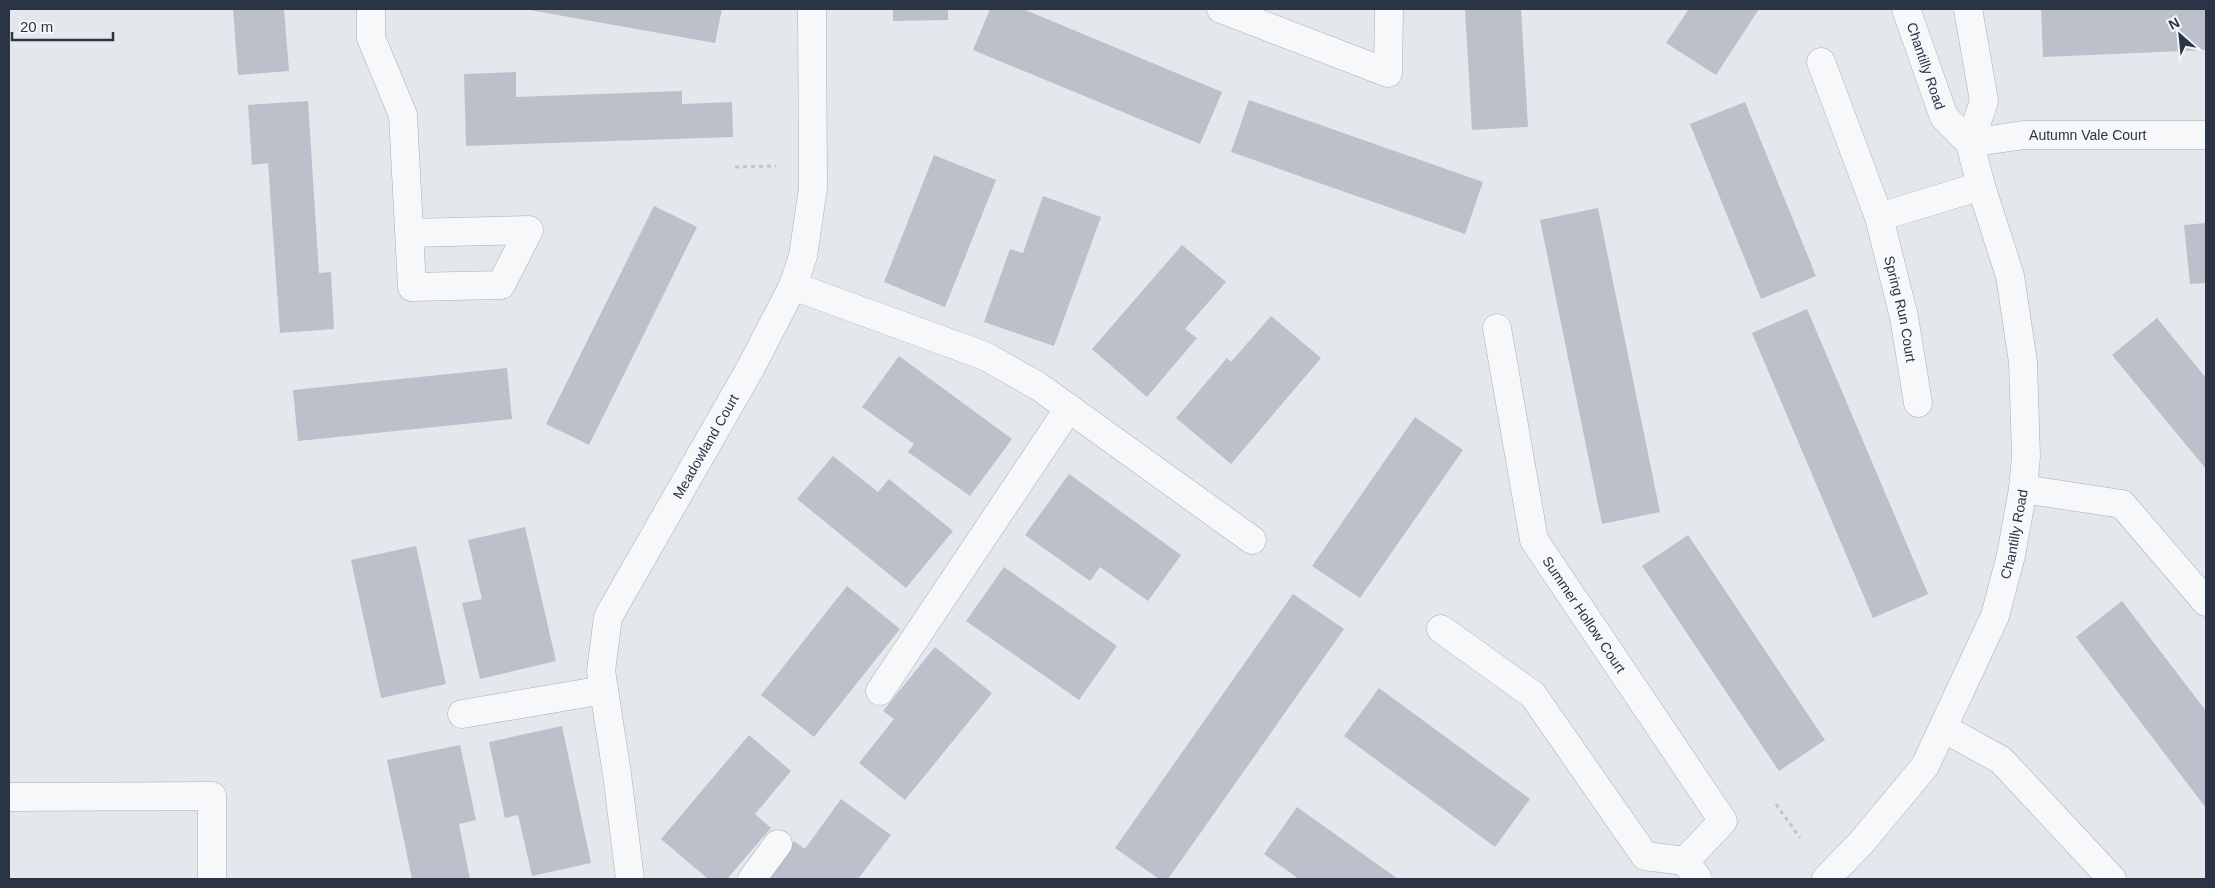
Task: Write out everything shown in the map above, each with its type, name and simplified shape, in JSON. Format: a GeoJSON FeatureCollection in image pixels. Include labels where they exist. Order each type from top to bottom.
{"type":"FeatureCollection","features":[{"type":"Feature","properties":{"kind":"street"},"geometry":{"type":"LineString","coordinates":[[371,9],[371,38],[403,115],[410,233]]}},
{"type":"Feature","properties":{"kind":"street","name":"Meadowland Court"},"geometry":{"type":"LineString","coordinates":[[630,879],[617,774],[601,671],[608,617],[750,369],[793,286],[804,248],[813,188],[812,9]]}},
{"type":"Feature","properties":{"kind":"street"},"geometry":{"type":"LineString","coordinates":[[1221,9],[1388,73],[1389,9]]}},
{"type":"Feature","properties":{"kind":"street","name":"Chantilly Road"},"geometry":{"type":"LineString","coordinates":[[1826,879],[1862,843],[1925,766],[1995,616],[2012,555],[2023,489],[2026,456],[2023,362],[2010,276],[1981,186],[1970,143],[1944,117],[1906,9]]}},
{"type":"Feature","properties":{"kind":"street"},"geometry":{"type":"LineString","coordinates":[[1968,9],[1984,101],[1970,143]]}},
{"type":"Feature","properties":{"kind":"street","name":"Spring Run Court"},"geometry":{"type":"LineString","coordinates":[[1820,62],[1879,217],[1904,317],[1918,402]]}},
{"type":"Feature","properties":{"kind":"street","name":"Autumn Vale Court"},"geometry":{"type":"LineString","coordinates":[[1970,143],[2024,135],[2206,135]]}},
{"type":"Feature","properties":{"kind":"street"},"geometry":{"type":"LineString","coordinates":[[1879,217],[1981,186]]}},
{"type":"Feature","properties":{"kind":"street"},"geometry":{"type":"LineString","coordinates":[[793,286],[985,356],[1038,386],[1252,540]]}},
{"type":"Feature","properties":{"kind":"street","name":"Summer Hollow Court"},"geometry":{"type":"LineString","coordinates":[[1440,629],[1533,696],[1645,856],[1692,870],[1724,821],[1534,540],[1497,328]]}},
{"type":"Feature","properties":{"kind":"street"},"geometry":{"type":"LineString","coordinates":[[880,691],[1068,408]]}},
{"type":"Feature","properties":{"kind":"street"},"geometry":{"type":"LineString","coordinates":[[2023,489],[2122,504],[2206,602]]}},
{"type":"Feature","properties":{"kind":"street"},"geometry":{"type":"LineString","coordinates":[[462,714],[604,690]]}},
{"type":"Feature","properties":{"kind":"street"},"geometry":{"type":"LineString","coordinates":[[1943,728],[2001,760],[2112,879]]}},
{"type":"Feature","properties":{"kind":"street"},"geometry":{"type":"LineString","coordinates":[[9,797],[212,796],[212,879]]}},
{"type":"Feature","properties":{"kind":"street"},"geometry":{"type":"LineString","coordinates":[[752,879],[778,844]]}},
{"type":"Feature","properties":{"kind":"path"},"geometry":{"type":"LineString","coordinates":[[735,166],[776,166]]}},
{"type":"Feature","properties":{"kind":"path"},"geometry":{"type":"LineString","coordinates":[[1776,804],[1800,838]]}},
{"type":"Feature","properties":{"kind":"building"},"geometry":{"type":"Polygon","coordinates":[[[233,9],[284,9],[289,71],[238,75],[233,9]]]}},
{"type":"Feature","properties":{"kind":"building"},"geometry":{"type":"Polygon","coordinates":[[[524,9],[722,9],[715,43],[524,9]]]}},
{"type":"Feature","properties":{"kind":"building"},"geometry":{"type":"Polygon","coordinates":[[[893,9],[948,9],[948,20],[893,21],[893,9]]]}},
{"type":"Feature","properties":{"kind":"building"},"geometry":{"type":"Polygon","coordinates":[[[990,9],[1023,9],[1222,92],[1200,144],[973,50],[990,9]]]}},
{"type":"Feature","properties":{"kind":"building"},"geometry":{"type":"Polygon","coordinates":[[[1465,9],[1521,9],[1528,127],[1472,130],[1465,9]]]}},
{"type":"Feature","properties":{"kind":"building"},"geometry":{"type":"Polygon","coordinates":[[[1689,9],[1759,9],[1716,75],[1666,43],[1689,9]]]}},
{"type":"Feature","properties":{"kind":"building"},"geometry":{"type":"Polygon","coordinates":[[[2041,9],[2206,9],[2206,50],[2043,57],[2041,9]]]}},
{"type":"Feature","properties":{"kind":"building"},"geometry":{"type":"Polygon","coordinates":[[[516,72],[516,97],[682,91],[682,104],[732,102],[733,137],[466,146],[464,74],[516,72]]]}},
{"type":"Feature","properties":{"kind":"building"},"geometry":{"type":"Polygon","coordinates":[[[1249,100],[1483,182],[1465,234],[1231,152],[1249,100]]]}},
{"type":"Feature","properties":{"kind":"building"},"geometry":{"type":"Polygon","coordinates":[[[308,101],[319,273],[331,272],[334,329],[280,333],[268,163],[252,165],[248,105],[308,101]]]}},
{"type":"Feature","properties":{"kind":"building"},"geometry":{"type":"Polygon","coordinates":[[[1745,102],[1816,276],[1761,299],[1690,124],[1745,102]]]}},
{"type":"Feature","properties":{"kind":"building"},"geometry":{"type":"Polygon","coordinates":[[[934,155],[996,180],[945,307],[884,282],[934,155]]]}},
{"type":"Feature","properties":{"kind":"building"},"geometry":{"type":"Polygon","coordinates":[[[1043,196],[1101,217],[1054,346],[984,322],[1010,249],[1023,253],[1043,196]]]}},
{"type":"Feature","properties":{"kind":"building"},"geometry":{"type":"Polygon","coordinates":[[[654,206],[697,227],[589,445],[546,424],[654,206]]]}},
{"type":"Feature","properties":{"kind":"building"},"geometry":{"type":"Polygon","coordinates":[[[1598,208],[1660,512],[1602,524],[1540,220],[1598,208]]]}},
{"type":"Feature","properties":{"kind":"building"},"geometry":{"type":"Polygon","coordinates":[[[2206,223],[2206,283],[2190,284],[2184,225],[2206,223]]]}},
{"type":"Feature","properties":{"kind":"building"},"geometry":{"type":"Polygon","coordinates":[[[1182,245],[1226,282],[1185,329],[1197,338],[1147,397],[1092,349],[1182,245]]]}},
{"type":"Feature","properties":{"kind":"building"},"geometry":{"type":"Polygon","coordinates":[[[1807,309],[1928,594],[1873,618],[1752,333],[1807,309]]]}},
{"type":"Feature","properties":{"kind":"building"},"geometry":{"type":"Polygon","coordinates":[[[1271,316],[1321,358],[1231,464],[1176,418],[1227,358],[1231,362],[1271,316]]]}},
{"type":"Feature","properties":{"kind":"building"},"geometry":{"type":"Polygon","coordinates":[[[2157,318],[2206,378],[2206,469],[2112,355],[2157,318]]]}},
{"type":"Feature","properties":{"kind":"building"},"geometry":{"type":"Polygon","coordinates":[[[899,356],[1012,439],[970,496],[908,452],[914,444],[862,407],[899,356]]]}},
{"type":"Feature","properties":{"kind":"building"},"geometry":{"type":"Polygon","coordinates":[[[507,368],[512,419],[298,441],[293,390],[507,368]]]}},
{"type":"Feature","properties":{"kind":"building"},"geometry":{"type":"Polygon","coordinates":[[[1415,417],[1463,450],[1360,598],[1312,566],[1415,417]]]}},
{"type":"Feature","properties":{"kind":"building"},"geometry":{"type":"Polygon","coordinates":[[[833,456],[878,492],[889,479],[953,531],[906,588],[797,499],[833,456]]]}},
{"type":"Feature","properties":{"kind":"building"},"geometry":{"type":"Polygon","coordinates":[[[1069,474],[1181,555],[1148,601],[1100,567],[1090,581],[1025,535],[1069,474]]]}},
{"type":"Feature","properties":{"kind":"building"},"geometry":{"type":"Polygon","coordinates":[[[525,527],[556,661],[480,679],[462,603],[482,599],[468,540],[525,527]]]}},
{"type":"Feature","properties":{"kind":"building"},"geometry":{"type":"Polygon","coordinates":[[[1688,535],[1825,740],[1779,771],[1642,566],[1688,535]]]}},
{"type":"Feature","properties":{"kind":"building"},"geometry":{"type":"Polygon","coordinates":[[[416,546],[446,684],[381,698],[351,560],[416,546]]]}},
{"type":"Feature","properties":{"kind":"building"},"geometry":{"type":"Polygon","coordinates":[[[1004,567],[1117,646],[1079,700],[966,621],[1004,567]]]}},
{"type":"Feature","properties":{"kind":"building"},"geometry":{"type":"Polygon","coordinates":[[[847,586],[900,629],[814,737],[761,695],[847,586]]]}},
{"type":"Feature","properties":{"kind":"building"},"geometry":{"type":"Polygon","coordinates":[[[1293,594],[1344,629],[1168,879],[1159,879],[1115,848],[1293,594]]]}},
{"type":"Feature","properties":{"kind":"building"},"geometry":{"type":"Polygon","coordinates":[[[2122,601],[2206,711],[2206,808],[2076,637],[2122,601]]]}},
{"type":"Feature","properties":{"kind":"building"},"geometry":{"type":"Polygon","coordinates":[[[935,647],[992,693],[905,800],[859,763],[894,719],[883,711],[935,647]]]}},
{"type":"Feature","properties":{"kind":"building"},"geometry":{"type":"Polygon","coordinates":[[[1379,688],[1530,799],[1495,847],[1344,736],[1379,688]]]}},
{"type":"Feature","properties":{"kind":"building"},"geometry":{"type":"Polygon","coordinates":[[[562,726],[591,863],[532,876],[518,815],[505,818],[489,742],[562,726]]]}},
{"type":"Feature","properties":{"kind":"building"},"geometry":{"type":"Polygon","coordinates":[[[749,735],[791,771],[755,814],[771,828],[727,879],[708,879],[661,839],[749,735]]]}},
{"type":"Feature","properties":{"kind":"building"},"geometry":{"type":"Polygon","coordinates":[[[460,745],[476,820],[459,824],[470,879],[412,879],[387,760],[460,745]]]}},
{"type":"Feature","properties":{"kind":"building"},"geometry":{"type":"Polygon","coordinates":[[[841,799],[891,835],[858,879],[766,879],[794,841],[805,849],[841,799]]]}},
{"type":"Feature","properties":{"kind":"building"},"geometry":{"type":"Polygon","coordinates":[[[1297,807],[1398,879],[1299,879],[1264,854],[1297,807]]]}}]}
